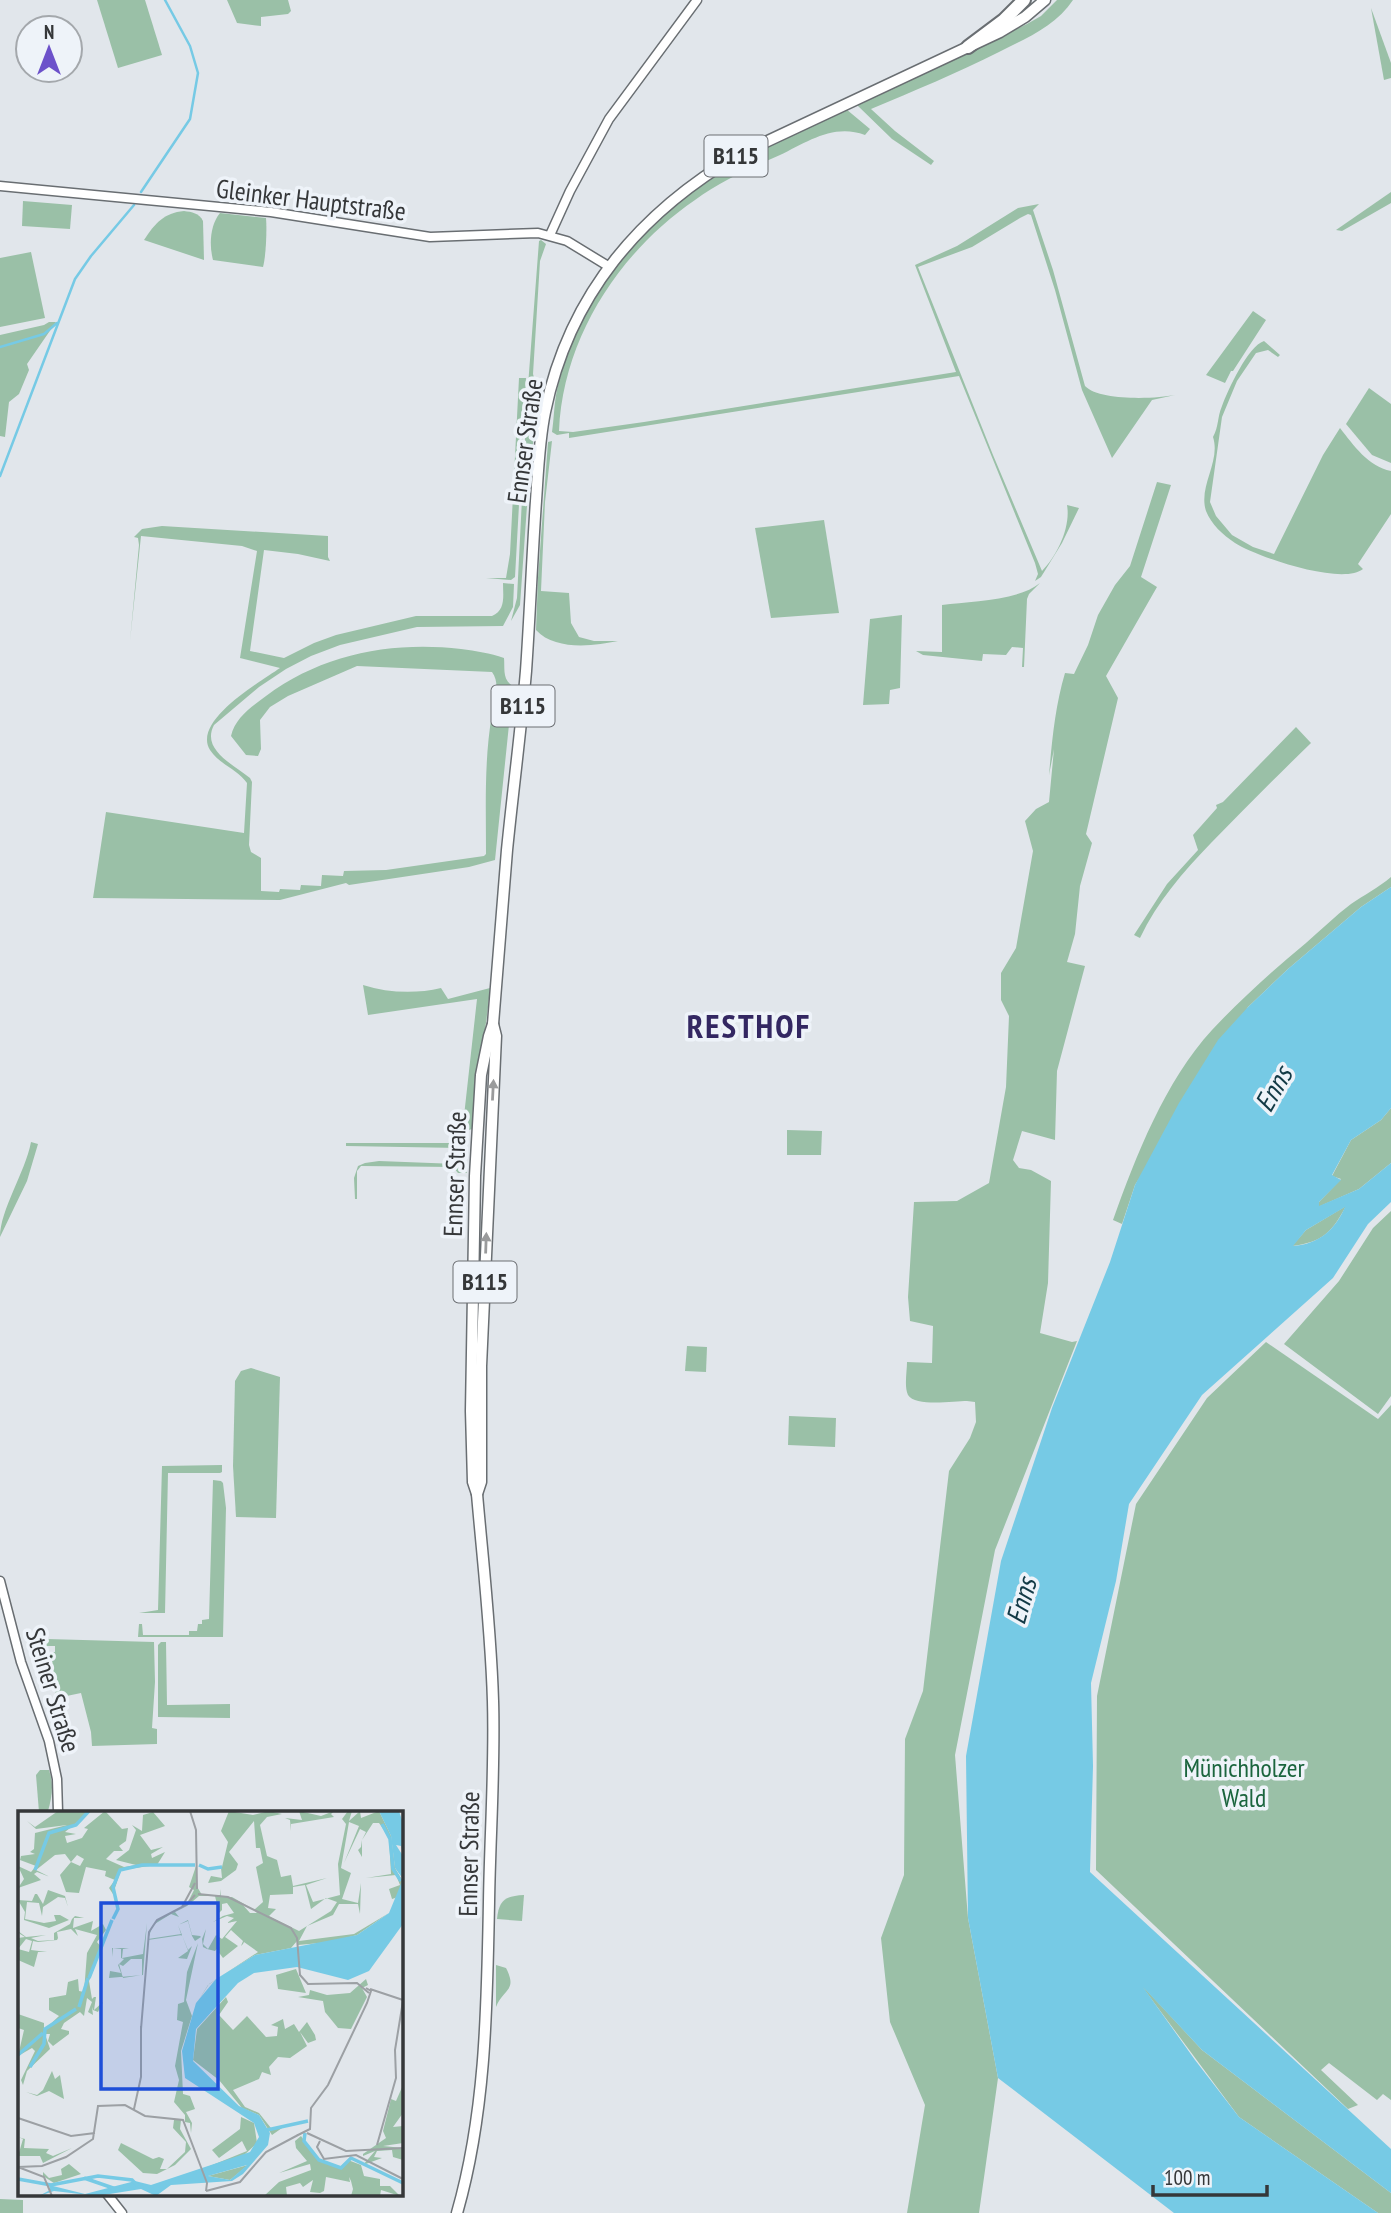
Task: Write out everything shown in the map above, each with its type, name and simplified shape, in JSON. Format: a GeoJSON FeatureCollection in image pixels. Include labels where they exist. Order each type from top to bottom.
{"type":"FeatureCollection","features":[{"type":"Feature","properties":{"kind":"highway"},"geometry":{"type":"LineString","coordinates":[[968,47],[1024,0]]}},
{"type":"Feature","properties":{"kind":"main road","name":"Ennser Straße"},"geometry":{"type":"LineString","coordinates":[[457,2213],[480,2096],[488,1951],[493,1701],[490,1628],[477,1494],[473,1482],[471,1411],[475,1176],[481,1075],[493,1024],[525,680],[542,425],[552,381],[586,302],[608,266],[655,214],[712,171],[779,134],[1014,24],[1045,0]]}},
{"type":"Feature","properties":{"kind":"street"},"geometry":{"type":"LineString","coordinates":[[550,235],[570,191],[609,119],[697,0]]}},
{"type":"Feature","properties":{"kind":"street","name":"Gleinker Hauptstraße"},"geometry":{"type":"LineString","coordinates":[[0,186],[144,202],[271,212],[430,237],[528,232],[550,235],[578,246],[608,266]]}},
{"type":"Feature","properties":{"kind":"street","name":"Steiner Straße"},"geometry":{"type":"LineString","coordinates":[[0,1581],[21,1662],[49,1741],[57,1779],[58,1811]]}},
{"type":"Feature","properties":{"kind":"street"},"geometry":{"type":"LineString","coordinates":[[109,2196],[122,2213]]}},
{"type":"Feature","properties":{"kind":"green space"},"geometry":{"type":"Polygon","coordinates":[[[97,0],[145,0],[162,55],[118,68],[97,0]]]}},
{"type":"Feature","properties":{"kind":"green space"},"geometry":{"type":"Polygon","coordinates":[[[227,0],[288,0],[291,11],[288,14],[261,17],[261,26],[237,23],[227,0]]]}},
{"type":"Feature","properties":{"kind":"green space"},"geometry":{"type":"Polygon","coordinates":[[[1057,0],[1073,0],[1058,17],[1039,31],[967,67],[871,109],[934,161],[931,165],[892,139],[857,105],[1027,24],[1041,16],[1057,0]]]}},
{"type":"Feature","properties":{"kind":"green space"},"geometry":{"type":"Polygon","coordinates":[[[1371,8],[1391,63],[1391,78],[1384,80],[1371,8]]]}},
{"type":"Feature","properties":{"kind":"green space"},"geometry":{"type":"Polygon","coordinates":[[[846,109],[870,129],[865,135],[842,131],[821,136],[736,175],[695,200],[642,245],[600,300],[584,331],[571,363],[559,431],[573,432],[644,422],[956,372],[915,265],[957,246],[1018,208],[1039,204],[1033,210],[1053,270],[1085,386],[1092,391],[1114,396],[1141,398],[1175,395],[1152,400],[1112,458],[1082,390],[1031,215],[1020,218],[972,247],[918,267],[1042,571],[1062,541],[1067,522],[1067,505],[1079,508],[1062,543],[1041,577],[1035,581],[1038,574],[1035,563],[959,376],[569,438],[569,433],[557,435],[552,432],[557,390],[567,356],[582,323],[599,291],[644,235],[670,209],[727,167],[770,143],[846,109]]]}},
{"type":"Feature","properties":{"kind":"green space"},"geometry":{"type":"Polygon","coordinates":[[[1391,192],[1391,203],[1342,231],[1336,230],[1391,192]]]}},
{"type":"Feature","properties":{"kind":"green space"},"geometry":{"type":"Polygon","coordinates":[[[23,201],[72,205],[70,229],[22,226],[23,201]]]}},
{"type":"Feature","properties":{"kind":"green space"},"geometry":{"type":"Polygon","coordinates":[[[184,211],[192,212],[203,221],[204,260],[144,240],[161,220],[184,211]]]}},
{"type":"Feature","properties":{"kind":"green space"},"geometry":{"type":"Polygon","coordinates":[[[220,213],[266,218],[263,267],[213,260],[211,235],[220,213]]]}},
{"type":"Feature","properties":{"kind":"green space"},"geometry":{"type":"Polygon","coordinates":[[[541,240],[546,244],[540,261],[533,374],[540,398],[530,463],[520,605],[511,621],[517,598],[527,399],[541,240]]]}},
{"type":"Feature","properties":{"kind":"green space"},"geometry":{"type":"Polygon","coordinates":[[[31,252],[45,318],[0,327],[0,258],[31,252]]]}},
{"type":"Feature","properties":{"kind":"green space"},"geometry":{"type":"Polygon","coordinates":[[[1253,311],[1266,320],[1225,383],[1206,375],[1253,311]]]}},
{"type":"Feature","properties":{"kind":"green space"},"geometry":{"type":"Polygon","coordinates":[[[56,322],[27,364],[29,370],[19,394],[9,402],[5,437],[0,436],[0,335],[56,322]]]}},
{"type":"Feature","properties":{"kind":"green space"},"geometry":{"type":"Polygon","coordinates":[[[1264,341],[1280,355],[1278,357],[1268,350],[1256,353],[1237,381],[1222,417],[1210,502],[1216,516],[1232,535],[1253,547],[1274,554],[1323,455],[1340,428],[1368,460],[1391,471],[1391,514],[1358,564],[1363,569],[1352,573],[1319,572],[1261,555],[1235,543],[1222,533],[1206,511],[1205,492],[1214,456],[1213,437],[1220,410],[1245,360],[1264,341]]]}},
{"type":"Feature","properties":{"kind":"green space"},"geometry":{"type":"Polygon","coordinates":[[[519,378],[526,378],[515,577],[511,580],[486,578],[506,578],[510,554],[519,378]]]}},
{"type":"Feature","properties":{"kind":"green space"},"geometry":{"type":"Polygon","coordinates":[[[1369,388],[1391,404],[1391,463],[1372,455],[1346,424],[1369,388]]]}},
{"type":"Feature","properties":{"kind":"green space"},"geometry":{"type":"Polygon","coordinates":[[[552,441],[545,502],[541,591],[569,593],[571,623],[579,637],[594,641],[618,641],[587,645],[564,644],[544,637],[536,630],[548,442],[552,441]]]}},
{"type":"Feature","properties":{"kind":"green space"},"geometry":{"type":"Polygon","coordinates":[[[1157,482],[1171,485],[1141,577],[1157,587],[1106,676],[1118,698],[1086,834],[1092,843],[1080,886],[1075,934],[1067,962],[1085,966],[1057,1071],[1055,1140],[1022,1131],[1013,1160],[1019,1168],[1031,1170],[1051,1181],[1048,1283],[1040,1333],[1077,1341],[995,1550],[955,1755],[968,1918],[998,2078],[979,2213],[907,2213],[925,2105],[890,2022],[881,1938],[904,1875],[905,1739],[923,1691],[949,1471],[970,1438],[976,1422],[975,1402],[918,1401],[912,1399],[907,1392],[907,1362],[932,1363],[933,1326],[910,1321],[908,1297],[914,1202],[957,1201],[989,1183],[1006,1087],[1009,1016],[1001,1000],[1001,973],[1016,948],[1033,851],[1025,821],[1036,809],[1049,802],[1053,737],[1065,673],[1074,674],[1098,615],[1115,585],[1130,566],[1157,482]]]}},
{"type":"Feature","properties":{"kind":"green space"},"geometry":{"type":"Polygon","coordinates":[[[824,520],[839,613],[771,618],[755,528],[824,520]]]}},
{"type":"Feature","properties":{"kind":"green space"},"geometry":{"type":"Polygon","coordinates":[[[162,526],[328,536],[330,561],[264,550],[250,651],[284,658],[336,635],[416,616],[492,616],[502,606],[503,583],[514,584],[513,607],[503,626],[417,627],[340,645],[311,656],[259,687],[214,725],[211,734],[215,749],[252,782],[249,845],[251,852],[261,858],[261,891],[300,890],[301,885],[321,886],[322,875],[343,876],[344,871],[386,870],[484,856],[489,731],[496,687],[492,672],[357,666],[288,696],[270,707],[260,720],[261,749],[258,756],[246,755],[231,736],[240,718],[266,696],[310,670],[334,661],[384,649],[409,647],[461,649],[504,658],[506,677],[513,686],[495,860],[469,867],[349,885],[346,883],[280,900],[93,898],[106,812],[244,833],[247,783],[214,755],[207,739],[211,727],[219,715],[231,703],[280,668],[240,658],[257,551],[242,546],[141,536],[130,641],[139,545],[138,538],[134,537],[142,529],[162,526]]]}},
{"type":"Feature","properties":{"kind":"green space"},"geometry":{"type":"Polygon","coordinates":[[[1040,583],[1027,599],[1024,667],[1023,648],[1012,647],[1006,655],[983,654],[982,661],[923,655],[916,651],[942,652],[942,605],[1007,597],[1040,583]]]}},
{"type":"Feature","properties":{"kind":"green space"},"geometry":{"type":"Polygon","coordinates":[[[902,615],[900,688],[890,690],[889,704],[863,705],[870,619],[902,615]]]}},
{"type":"Feature","properties":{"kind":"green space"},"geometry":{"type":"Polygon","coordinates":[[[1296,727],[1311,743],[1190,865],[1171,888],[1140,938],[1134,935],[1167,884],[1198,850],[1193,835],[1217,808],[1216,805],[1223,802],[1296,727]]]}},
{"type":"Feature","properties":{"kind":"green space"},"geometry":{"type":"Polygon","coordinates":[[[1391,877],[1391,887],[1361,907],[1248,1007],[1135,1185],[1122,1224],[1113,1220],[1154,1120],[1195,1050],[1223,1018],[1269,974],[1345,909],[1391,877]]]}},
{"type":"Feature","properties":{"kind":"green space"},"geometry":{"type":"Polygon","coordinates":[[[363,985],[402,992],[441,988],[448,999],[490,988],[473,1129],[468,1130],[460,1148],[346,1146],[346,1143],[461,1143],[477,999],[368,1015],[363,985]]]}},
{"type":"Feature","properties":{"kind":"green space"},"geometry":{"type":"Polygon","coordinates":[[[1391,1108],[1391,1163],[1359,1189],[1318,1207],[1319,1202],[1341,1179],[1332,1176],[1351,1140],[1381,1120],[1391,1108]]]}},
{"type":"Feature","properties":{"kind":"green space"},"geometry":{"type":"Polygon","coordinates":[[[787,1130],[822,1131],[821,1155],[787,1155],[787,1130]]]}},
{"type":"Feature","properties":{"kind":"green space"},"geometry":{"type":"Polygon","coordinates":[[[31,1142],[38,1144],[27,1181],[0,1237],[4,1215],[31,1142]]]}},
{"type":"Feature","properties":{"kind":"green space"},"geometry":{"type":"Polygon","coordinates":[[[379,1161],[457,1164],[462,1165],[467,1173],[458,1173],[453,1167],[361,1166],[357,1171],[355,1199],[354,1178],[358,1166],[379,1161]]]}},
{"type":"Feature","properties":{"kind":"green space"},"geometry":{"type":"Polygon","coordinates":[[[1346,1206],[1336,1223],[1325,1234],[1312,1242],[1292,1246],[1306,1230],[1346,1206]]]}},
{"type":"Feature","properties":{"kind":"green space"},"geometry":{"type":"Polygon","coordinates":[[[1391,1211],[1391,1396],[1378,1414],[1284,1344],[1339,1281],[1373,1228],[1391,1211]]]}},
{"type":"Feature","properties":{"kind":"green space","name":"Münichholzer Wald"},"geometry":{"type":"Polygon","coordinates":[[[1266,1342],[1378,1419],[1391,1405],[1391,2100],[1383,2094],[1377,2100],[1329,2063],[1321,2070],[1358,2105],[1348,2109],[1096,1870],[1097,1696],[1136,1504],[1207,1398],[1266,1342]]]}},
{"type":"Feature","properties":{"kind":"green space"},"geometry":{"type":"Polygon","coordinates":[[[687,1346],[707,1347],[706,1372],[685,1371],[687,1346]]]}},
{"type":"Feature","properties":{"kind":"green space"},"geometry":{"type":"Polygon","coordinates":[[[251,1368],[280,1377],[276,1518],[236,1517],[233,1466],[235,1381],[241,1371],[251,1368]]]}},
{"type":"Feature","properties":{"kind":"green space"},"geometry":{"type":"Polygon","coordinates":[[[789,1416],[836,1418],[835,1447],[788,1445],[789,1416]]]}},
{"type":"Feature","properties":{"kind":"green space"},"geometry":{"type":"Polygon","coordinates":[[[222,1465],[220,1473],[168,1473],[165,1613],[139,1613],[158,1610],[162,1466],[222,1465]]]}},
{"type":"Feature","properties":{"kind":"green space"},"geometry":{"type":"Polygon","coordinates":[[[213,1480],[223,1483],[226,1508],[223,1637],[138,1637],[139,1624],[142,1624],[143,1635],[189,1635],[189,1631],[197,1631],[202,1620],[209,1619],[213,1480]]]}},
{"type":"Feature","properties":{"kind":"green space"},"geometry":{"type":"Polygon","coordinates":[[[47,1639],[154,1642],[152,1728],[157,1729],[157,1744],[92,1746],[81,1693],[57,1698],[45,1652],[55,1652],[55,1646],[43,1646],[47,1639]]]}},
{"type":"Feature","properties":{"kind":"green space"},"geometry":{"type":"Polygon","coordinates":[[[166,1642],[167,1705],[230,1704],[230,1718],[158,1717],[158,1645],[166,1642]]]}},
{"type":"Feature","properties":{"kind":"green space"},"geometry":{"type":"Polygon","coordinates":[[[40,1770],[49,1770],[52,1790],[48,1811],[39,1811],[36,1775],[40,1770]]]}},
{"type":"Feature","properties":{"kind":"green space"},"geometry":{"type":"Polygon","coordinates":[[[524,1895],[522,1921],[497,1919],[499,1907],[504,1900],[524,1895]]]}},
{"type":"Feature","properties":{"kind":"green space"},"geometry":{"type":"Polygon","coordinates":[[[496,1965],[506,1968],[510,1986],[496,2007],[496,1965]]]}},
{"type":"Feature","properties":{"kind":"green space"},"geometry":{"type":"Polygon","coordinates":[[[1138,1981],[1202,2050],[1391,2193],[1391,2213],[1378,2213],[1239,2117],[1138,1981]]]}},
{"type":"Feature","properties":{"kind":"green space"},"geometry":{"type":"Polygon","coordinates":[[[0,2199],[23,2200],[23,2213],[0,2213],[0,2199]]]}},
{"type":"Feature","properties":{"kind":"water","name":"Enns"},"geometry":{"type":"Polygon","coordinates":[[[1391,887],[1391,1108],[1381,1120],[1351,1140],[1332,1175],[1341,1180],[1319,1202],[1319,1206],[1359,1189],[1391,1163],[1391,1202],[1368,1224],[1333,1278],[1202,1395],[1129,1504],[1116,1581],[1091,1683],[1093,1766],[1090,1872],[1391,2149],[1391,2193],[1202,2050],[1143,1987],[1239,2117],[1378,2213],[1174,2213],[998,2078],[968,1918],[966,1756],[1001,1561],[1052,1408],[1110,1262],[1135,1185],[1179,1103],[1218,1040],[1288,969],[1361,907],[1391,887]],[[1345,1207],[1306,1230],[1293,1246],[1311,1242],[1325,1234],[1336,1223],[1345,1207]]]}},
{"type":"Feature","properties":{"kind":"waterway"},"geometry":{"type":"LineString","coordinates":[[141,192],[190,119],[198,73],[190,46],[165,0]]}},
{"type":"Feature","properties":{"kind":"waterway"},"geometry":{"type":"LineString","coordinates":[[0,476],[75,279],[134,205]]}},
{"type":"Feature","properties":{"kind":"waterway"},"geometry":{"type":"LineString","coordinates":[[0,347],[44,334],[57,323]]}},
{"type":"Feature","properties":{"kind":"district","name":"RESTHOF"},"geometry":{"type":"Point","coordinates":[749,1026]}}]}
